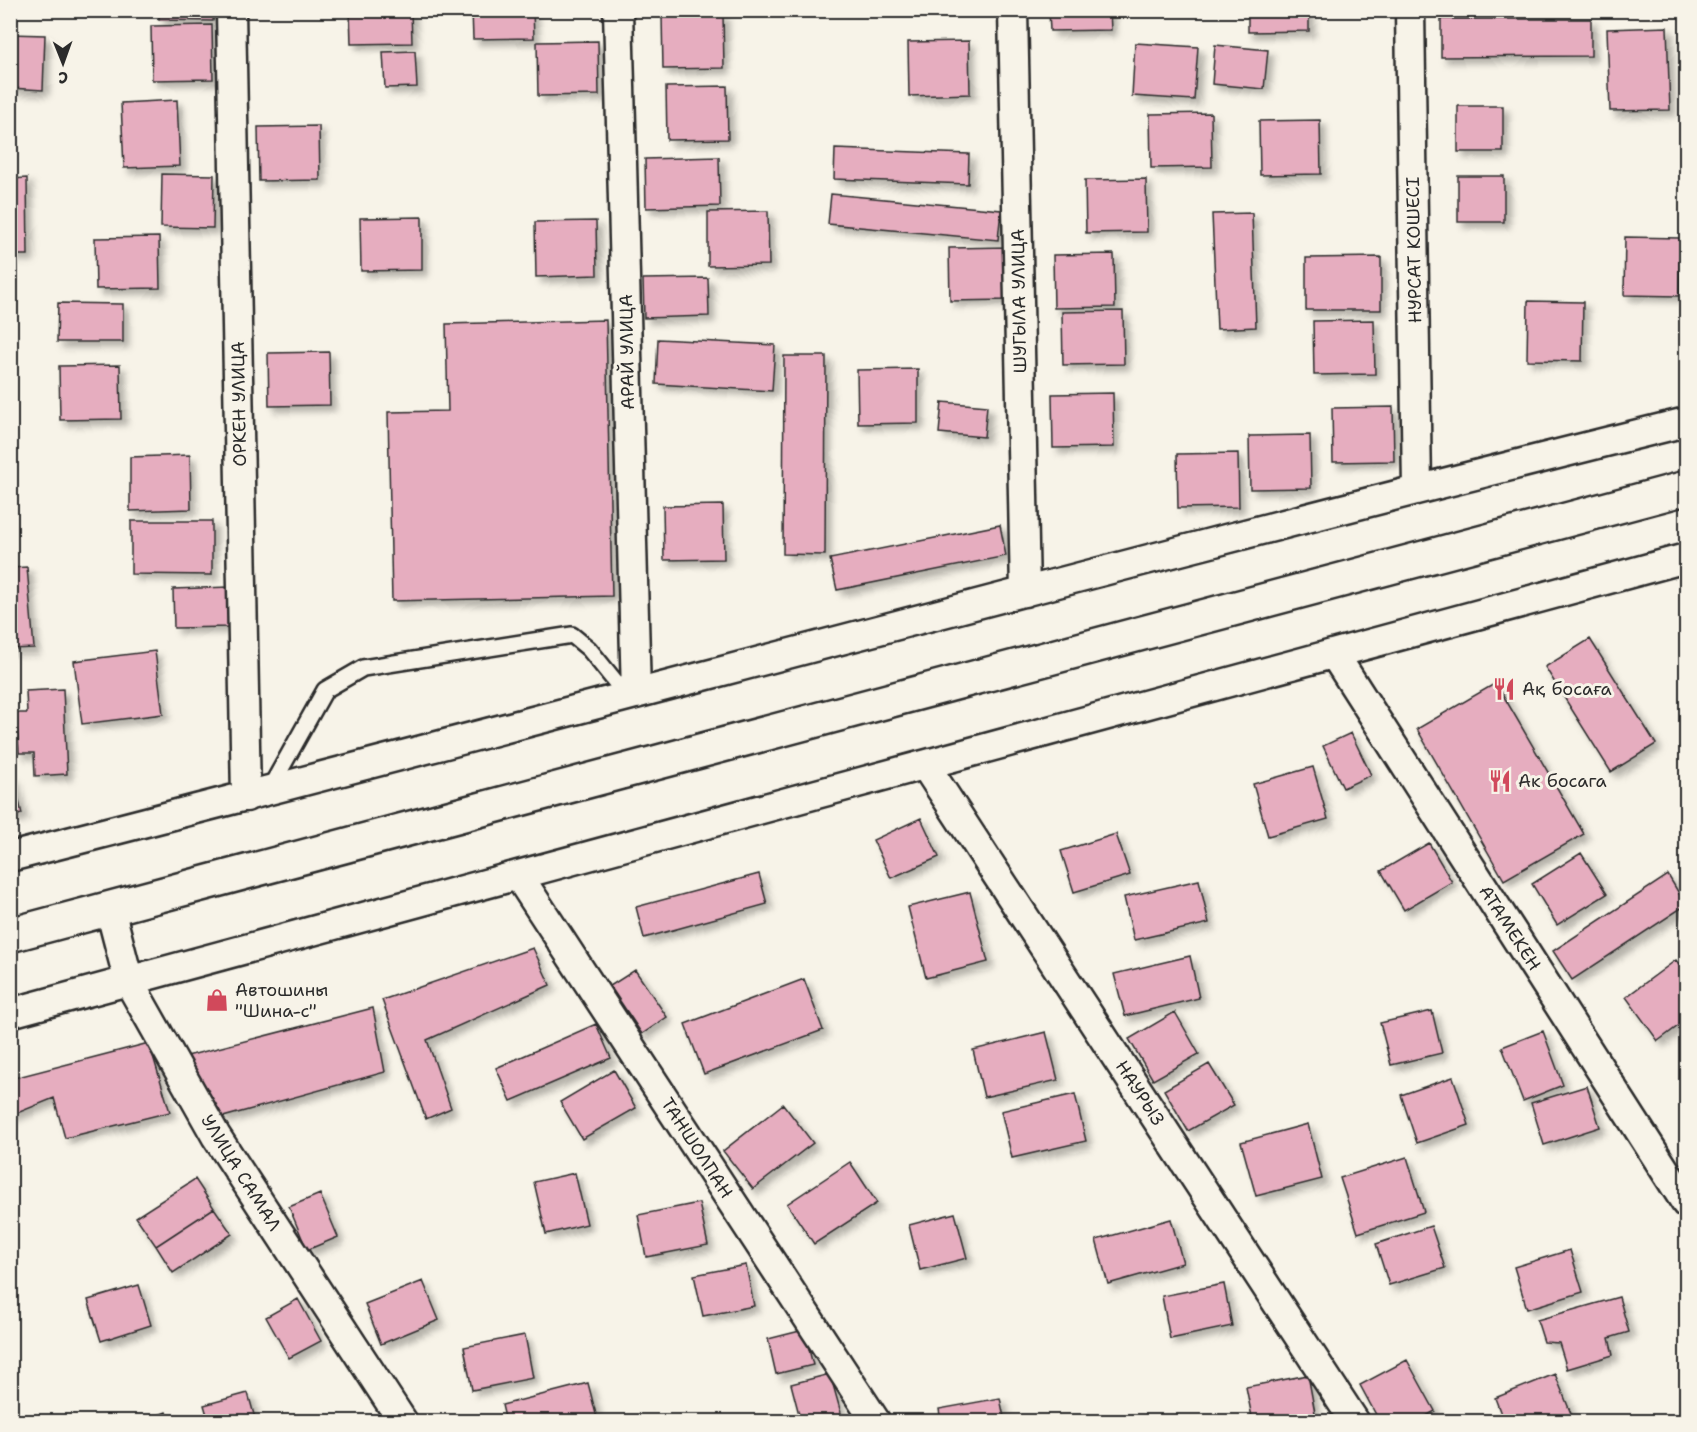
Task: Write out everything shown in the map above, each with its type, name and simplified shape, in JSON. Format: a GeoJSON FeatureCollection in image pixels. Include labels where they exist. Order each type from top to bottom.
{"type":"FeatureCollection","features":[{"type":"Feature","properties":{"kind":"main road"},"geometry":{"type":"LineString","coordinates":[[10,935],[1686,488]]}},
{"type":"Feature","properties":{"kind":"street","name":"ОРКЕН УЛИЦА"},"geometry":{"type":"LineString","coordinates":[[231,10],[257,794]]}},
{"type":"Feature","properties":{"kind":"street","name":"АРАЙ УЛИЦА"},"geometry":{"type":"LineString","coordinates":[[618,10],[631,695]]}},
{"type":"Feature","properties":{"kind":"street","name":"ШУГЫЛА УЛИЦА"},"geometry":{"type":"LineString","coordinates":[[1013,10],[1024,592]]}},
{"type":"Feature","properties":{"kind":"street","name":"НУРСАТ КОШЕСI"},"geometry":{"type":"LineString","coordinates":[[1410,10],[1417,489]]}},
{"type":"Feature","properties":{"kind":"street"},"geometry":{"type":"LineString","coordinates":[[10,857],[1417,489],[1686,422]]}},
{"type":"Feature","properties":{"kind":"street"},"geometry":{"type":"LineString","coordinates":[[10,1014],[1686,558]]}},
{"type":"Feature","properties":{"kind":"street","name":"АТАМЕКЕН"},"geometry":{"type":"LineString","coordinates":[[1334,654],[1686,1203]]}},
{"type":"Feature","properties":{"kind":"street","name":"НАУРЫЗ"},"geometry":{"type":"LineString","coordinates":[[925,765],[1355,1422]]}},
{"type":"Feature","properties":{"kind":"street","name":"ТАНШОЛПАН"},"geometry":{"type":"LineString","coordinates":[[518,875],[876,1422]]}},
{"type":"Feature","properties":{"kind":"street","name":"УЛИЦА САМАЛ"},"geometry":{"type":"LineString","coordinates":[[110,909],[129,981],[222,1147],[403,1422]]}},
{"type":"Feature","properties":{"kind":"lane"},"geometry":{"type":"LineString","coordinates":[[257,794],[325,690],[363,668],[572,635],[589,649],[631,695]]}},
{"type":"Feature","properties":{"kind":"building"},"geometry":{"type":"Polygon","coordinates":[[[159,10],[214,10],[213,21],[159,20],[159,10]]]}},
{"type":"Feature","properties":{"kind":"building"},"geometry":{"type":"Polygon","coordinates":[[[350,10],[411,10],[412,43],[351,44],[350,10]]]}},
{"type":"Feature","properties":{"kind":"building"},"geometry":{"type":"Polygon","coordinates":[[[472,10],[533,10],[534,38],[473,39],[472,10]]]}},
{"type":"Feature","properties":{"kind":"building"},"geometry":{"type":"Polygon","coordinates":[[[1049,10],[1110,10],[1111,30],[1050,31],[1049,10]]]}},
{"type":"Feature","properties":{"kind":"building"},"geometry":{"type":"Polygon","coordinates":[[[1248,10],[1309,10],[1309,31],[1248,32],[1248,10]]]}},
{"type":"Feature","properties":{"kind":"building"},"geometry":{"type":"Polygon","coordinates":[[[1449,10],[1494,10],[1494,17],[1449,18],[1449,10]]]}},
{"type":"Feature","properties":{"kind":"building"},"geometry":{"type":"Polygon","coordinates":[[[723,14],[724,68],[663,69],[662,15],[723,14]]]}},
{"type":"Feature","properties":{"kind":"building"},"geometry":{"type":"Polygon","coordinates":[[[1441,19],[1591,19],[1591,56],[1441,57],[1441,19]]]}},
{"type":"Feature","properties":{"kind":"building"},"geometry":{"type":"Polygon","coordinates":[[[212,25],[213,79],[152,80],[151,26],[212,25]]]}},
{"type":"Feature","properties":{"kind":"building"},"geometry":{"type":"Polygon","coordinates":[[[1667,27],[1670,110],[1610,111],[1607,29],[1667,27]]]}},
{"type":"Feature","properties":{"kind":"building"},"geometry":{"type":"Polygon","coordinates":[[[10,34],[45,35],[43,90],[10,88],[10,34]]]}},
{"type":"Feature","properties":{"kind":"building"},"geometry":{"type":"Polygon","coordinates":[[[598,41],[599,95],[538,96],[537,42],[598,41]]]}},
{"type":"Feature","properties":{"kind":"building"},"geometry":{"type":"Polygon","coordinates":[[[969,41],[970,94],[909,96],[908,42],[969,41]]]}},
{"type":"Feature","properties":{"kind":"building"},"geometry":{"type":"Polygon","coordinates":[[[1135,43],[1198,47],[1194,100],[1132,96],[1135,43]]]}},
{"type":"Feature","properties":{"kind":"building"},"geometry":{"type":"Polygon","coordinates":[[[1215,45],[1268,50],[1264,89],[1212,84],[1215,45]]]}},
{"type":"Feature","properties":{"kind":"building"},"geometry":{"type":"Polygon","coordinates":[[[415,51],[417,87],[385,88],[383,52],[415,51]]]}},
{"type":"Feature","properties":{"kind":"building"},"geometry":{"type":"Polygon","coordinates":[[[727,86],[728,139],[667,140],[666,87],[727,86]]]}},
{"type":"Feature","properties":{"kind":"building"},"geometry":{"type":"Polygon","coordinates":[[[177,100],[180,166],[124,168],[121,103],[177,100]]]}},
{"type":"Feature","properties":{"kind":"building"},"geometry":{"type":"Polygon","coordinates":[[[1458,106],[1503,106],[1503,152],[1458,152],[1458,106]]]}},
{"type":"Feature","properties":{"kind":"building"},"geometry":{"type":"Polygon","coordinates":[[[1211,113],[1212,167],[1151,168],[1150,114],[1211,113]]]}},
{"type":"Feature","properties":{"kind":"building"},"geometry":{"type":"Polygon","coordinates":[[[1320,120],[1321,174],[1260,175],[1259,121],[1320,120]]]}},
{"type":"Feature","properties":{"kind":"building"},"geometry":{"type":"Polygon","coordinates":[[[319,126],[320,180],[259,181],[258,127],[319,126]]]}},
{"type":"Feature","properties":{"kind":"building"},"geometry":{"type":"Polygon","coordinates":[[[835,149],[969,154],[968,184],[834,179],[835,149]]]}},
{"type":"Feature","properties":{"kind":"building"},"geometry":{"type":"Polygon","coordinates":[[[719,157],[720,206],[646,208],[645,159],[719,157]]]}},
{"type":"Feature","properties":{"kind":"building"},"geometry":{"type":"Polygon","coordinates":[[[162,174],[214,175],[213,228],[161,227],[162,174]]]}},
{"type":"Feature","properties":{"kind":"building"},"geometry":{"type":"Polygon","coordinates":[[[1458,176],[1504,176],[1504,222],[1458,222],[1458,176]]]}},
{"type":"Feature","properties":{"kind":"building"},"geometry":{"type":"Polygon","coordinates":[[[27,178],[28,255],[10,255],[10,179],[27,178]]]}},
{"type":"Feature","properties":{"kind":"building"},"geometry":{"type":"Polygon","coordinates":[[[1146,179],[1147,232],[1086,233],[1085,180],[1146,179]]]}},
{"type":"Feature","properties":{"kind":"building"},"geometry":{"type":"Polygon","coordinates":[[[831,194],[1001,210],[998,240],[828,224],[831,194]]]}},
{"type":"Feature","properties":{"kind":"building"},"geometry":{"type":"Polygon","coordinates":[[[768,211],[769,265],[708,266],[708,212],[768,211]]]}},
{"type":"Feature","properties":{"kind":"building"},"geometry":{"type":"Polygon","coordinates":[[[1252,213],[1256,327],[1217,329],[1212,214],[1252,213]]]}},
{"type":"Feature","properties":{"kind":"building"},"geometry":{"type":"Polygon","coordinates":[[[422,217],[422,270],[361,271],[360,218],[422,217]]]}},
{"type":"Feature","properties":{"kind":"building"},"geometry":{"type":"Polygon","coordinates":[[[596,221],[597,275],[536,277],[535,222],[596,221]]]}},
{"type":"Feature","properties":{"kind":"building"},"geometry":{"type":"Polygon","coordinates":[[[159,237],[160,288],[96,289],[95,238],[159,237]]]}},
{"type":"Feature","properties":{"kind":"building"},"geometry":{"type":"Polygon","coordinates":[[[1625,237],[1680,238],[1679,296],[1624,295],[1625,237]]]}},
{"type":"Feature","properties":{"kind":"building"},"geometry":{"type":"Polygon","coordinates":[[[1010,247],[1010,300],[950,301],[949,248],[1010,247]]]}},
{"type":"Feature","properties":{"kind":"building"},"geometry":{"type":"Polygon","coordinates":[[[1114,254],[1115,307],[1054,308],[1053,255],[1114,254]]]}},
{"type":"Feature","properties":{"kind":"building"},"geometry":{"type":"Polygon","coordinates":[[[1381,257],[1381,310],[1306,310],[1306,258],[1381,257]]]}},
{"type":"Feature","properties":{"kind":"building"},"geometry":{"type":"Polygon","coordinates":[[[708,278],[709,316],[644,318],[643,279],[708,278]]]}},
{"type":"Feature","properties":{"kind":"building"},"geometry":{"type":"Polygon","coordinates":[[[1528,301],[1583,302],[1582,361],[1527,360],[1528,301]]]}},
{"type":"Feature","properties":{"kind":"building"},"geometry":{"type":"Polygon","coordinates":[[[58,303],[123,304],[123,342],[57,342],[58,303]]]}},
{"type":"Feature","properties":{"kind":"building"},"geometry":{"type":"Polygon","coordinates":[[[1123,311],[1124,364],[1063,365],[1062,312],[1123,311]]]}},
{"type":"Feature","properties":{"kind":"building"},"geometry":{"type":"Polygon","coordinates":[[[606,320],[612,596],[392,601],[388,412],[448,411],[446,324],[606,320]]]}},
{"type":"Feature","properties":{"kind":"building"},"geometry":{"type":"Polygon","coordinates":[[[1374,320],[1375,374],[1314,375],[1313,321],[1374,320]]]}},
{"type":"Feature","properties":{"kind":"building"},"geometry":{"type":"Polygon","coordinates":[[[658,339],[775,345],[772,391],[656,384],[658,339]]]}},
{"type":"Feature","properties":{"kind":"building"},"geometry":{"type":"Polygon","coordinates":[[[329,352],[330,405],[269,406],[268,353],[329,352]]]}},
{"type":"Feature","properties":{"kind":"building"},"geometry":{"type":"Polygon","coordinates":[[[784,356],[826,356],[825,555],[783,554],[784,356]]]}},
{"type":"Feature","properties":{"kind":"building"},"geometry":{"type":"Polygon","coordinates":[[[120,365],[121,419],[60,420],[59,366],[120,365]]]}},
{"type":"Feature","properties":{"kind":"building"},"geometry":{"type":"Polygon","coordinates":[[[918,369],[918,423],[858,424],[857,370],[918,369]]]}},
{"type":"Feature","properties":{"kind":"building"},"geometry":{"type":"Polygon","coordinates":[[[1113,393],[1114,447],[1053,448],[1052,394],[1113,393]]]}},
{"type":"Feature","properties":{"kind":"building"},"geometry":{"type":"Polygon","coordinates":[[[942,402],[987,406],[984,437],[939,433],[942,402]]]}},
{"type":"Feature","properties":{"kind":"building"},"geometry":{"type":"Polygon","coordinates":[[[1393,407],[1394,461],[1333,462],[1332,408],[1393,407]]]}},
{"type":"Feature","properties":{"kind":"building"},"geometry":{"type":"Polygon","coordinates":[[[1310,435],[1311,488],[1250,489],[1249,436],[1310,435]]]}},
{"type":"Feature","properties":{"kind":"building"},"geometry":{"type":"Polygon","coordinates":[[[1238,453],[1239,507],[1178,508],[1177,454],[1238,453]]]}},
{"type":"Feature","properties":{"kind":"building"},"geometry":{"type":"Polygon","coordinates":[[[190,455],[191,509],[130,511],[130,457],[190,455]]]}},
{"type":"Feature","properties":{"kind":"building"},"geometry":{"type":"Polygon","coordinates":[[[723,505],[724,559],[664,560],[663,506],[723,505]]]}},
{"type":"Feature","properties":{"kind":"building"},"geometry":{"type":"Polygon","coordinates":[[[131,521],[212,521],[212,575],[131,574],[131,521]]]}},
{"type":"Feature","properties":{"kind":"building"},"geometry":{"type":"Polygon","coordinates":[[[1000,525],[1006,556],[837,590],[830,559],[1000,525]]]}},
{"type":"Feature","properties":{"kind":"building"},"geometry":{"type":"Polygon","coordinates":[[[27,567],[34,648],[10,649],[10,568],[27,567]]]}},
{"type":"Feature","properties":{"kind":"building"},"geometry":{"type":"Polygon","coordinates":[[[229,587],[230,627],[174,628],[173,589],[229,587]]]}},
{"type":"Feature","properties":{"kind":"building"},"geometry":{"type":"Polygon","coordinates":[[[1590,639],[1656,744],[1611,772],[1545,667],[1590,639]]]}},
{"type":"Feature","properties":{"kind":"building"},"geometry":{"type":"Polygon","coordinates":[[[155,651],[163,714],[82,724],[74,661],[155,651]]]}},
{"type":"Feature","properties":{"kind":"building","name":"Ак босага"},"geometry":{"type":"Polygon","coordinates":[[[1496,683],[1584,834],[1504,880],[1417,729],[1496,683]]]}},
{"type":"Feature","properties":{"kind":"building"},"geometry":{"type":"Polygon","coordinates":[[[63,689],[67,774],[35,776],[34,753],[19,753],[16,713],[27,713],[26,691],[63,689]]]}},
{"type":"Feature","properties":{"kind":"building"},"geometry":{"type":"Polygon","coordinates":[[[1351,733],[1371,775],[1343,788],[1323,746],[1351,733]]]}},
{"type":"Feature","properties":{"kind":"building"},"geometry":{"type":"Polygon","coordinates":[[[1313,767],[1328,819],[1268,836],[1253,784],[1313,767]]]}},
{"type":"Feature","properties":{"kind":"building"},"geometry":{"type":"Polygon","coordinates":[[[13,776],[22,814],[10,817],[10,777],[13,776]]]}},
{"type":"Feature","properties":{"kind":"building"},"geometry":{"type":"Polygon","coordinates":[[[921,818],[939,857],[891,878],[873,840],[921,818]]]}},
{"type":"Feature","properties":{"kind":"building"},"geometry":{"type":"Polygon","coordinates":[[[1116,834],[1130,875],[1074,892],[1061,851],[1116,834]]]}},
{"type":"Feature","properties":{"kind":"building"},"geometry":{"type":"Polygon","coordinates":[[[1429,843],[1452,882],[1404,910],[1381,871],[1429,843]]]}},
{"type":"Feature","properties":{"kind":"building"},"geometry":{"type":"Polygon","coordinates":[[[1581,853],[1607,894],[1557,925],[1532,884],[1581,853]]]}},
{"type":"Feature","properties":{"kind":"building"},"geometry":{"type":"Polygon","coordinates":[[[759,874],[767,904],[644,938],[636,907],[759,874]]]}},
{"type":"Feature","properties":{"kind":"building"},"geometry":{"type":"Polygon","coordinates":[[[1668,875],[1686,905],[1572,980],[1553,951],[1668,875]]]}},
{"type":"Feature","properties":{"kind":"building"},"geometry":{"type":"Polygon","coordinates":[[[1199,880],[1209,923],[1134,940],[1124,897],[1199,880]]]}},
{"type":"Feature","properties":{"kind":"building"},"geometry":{"type":"Polygon","coordinates":[[[970,892],[988,962],[926,978],[908,907],[970,892]]]}},
{"type":"Feature","properties":{"kind":"building"},"geometry":{"type":"Polygon","coordinates":[[[533,948],[550,985],[427,1040],[451,1108],[426,1119],[382,1000],[533,948]]]}},
{"type":"Feature","properties":{"kind":"building"},"geometry":{"type":"Polygon","coordinates":[[[1190,956],[1199,998],[1125,1016],[1114,974],[1190,956]]]}},
{"type":"Feature","properties":{"kind":"building"},"geometry":{"type":"Polygon","coordinates":[[[1676,960],[1686,974],[1686,1020],[1658,1041],[1626,997],[1676,960]]]}},
{"type":"Feature","properties":{"kind":"building"},"geometry":{"type":"Polygon","coordinates":[[[635,970],[667,1017],[642,1034],[610,986],[635,970]]]}},
{"type":"Feature","properties":{"kind":"building"},"geometry":{"type":"Polygon","coordinates":[[[804,979],[823,1030],[704,1074],[685,1024],[804,979]]]}},
{"type":"Feature","properties":{"kind":"building"},"geometry":{"type":"Polygon","coordinates":[[[373,1008],[385,1072],[223,1117],[187,1056],[373,1008]]]}},
{"type":"Feature","properties":{"kind":"building"},"geometry":{"type":"Polygon","coordinates":[[[1432,1011],[1442,1053],[1391,1065],[1380,1023],[1432,1011]]]}},
{"type":"Feature","properties":{"kind":"building"},"geometry":{"type":"Polygon","coordinates":[[[1175,1012],[1199,1054],[1153,1080],[1129,1039],[1175,1012]]]}},
{"type":"Feature","properties":{"kind":"building"},"geometry":{"type":"Polygon","coordinates":[[[596,1024],[611,1058],[511,1101],[496,1068],[596,1024]]]}},
{"type":"Feature","properties":{"kind":"building"},"geometry":{"type":"Polygon","coordinates":[[[1543,1031],[1563,1085],[1523,1101],[1502,1047],[1543,1031]]]}},
{"type":"Feature","properties":{"kind":"building"},"geometry":{"type":"Polygon","coordinates":[[[1046,1032],[1058,1080],[984,1097],[973,1050],[1046,1032]]]}},
{"type":"Feature","properties":{"kind":"building"},"geometry":{"type":"Polygon","coordinates":[[[149,1043],[170,1112],[65,1138],[54,1098],[10,1116],[10,1079],[149,1043]]]}},
{"type":"Feature","properties":{"kind":"building"},"geometry":{"type":"Polygon","coordinates":[[[1209,1064],[1234,1105],[1188,1131],[1164,1090],[1209,1064]]]}},
{"type":"Feature","properties":{"kind":"building"},"geometry":{"type":"Polygon","coordinates":[[[614,1070],[636,1108],[582,1139],[560,1102],[614,1070]]]}},
{"type":"Feature","properties":{"kind":"building"},"geometry":{"type":"Polygon","coordinates":[[[1453,1077],[1469,1125],[1417,1143],[1401,1095],[1453,1077]]]}},
{"type":"Feature","properties":{"kind":"building"},"geometry":{"type":"Polygon","coordinates":[[[1587,1086],[1600,1127],[1544,1145],[1531,1103],[1587,1086]]]}},
{"type":"Feature","properties":{"kind":"building"},"geometry":{"type":"Polygon","coordinates":[[[1075,1094],[1086,1141],[1012,1158],[1001,1111],[1075,1094]]]}},
{"type":"Feature","properties":{"kind":"building"},"geometry":{"type":"Polygon","coordinates":[[[783,1104],[813,1143],[753,1189],[723,1151],[783,1104]]]}},
{"type":"Feature","properties":{"kind":"building"},"geometry":{"type":"Polygon","coordinates":[[[1308,1124],[1322,1179],[1256,1196],[1241,1142],[1308,1124]]]}},
{"type":"Feature","properties":{"kind":"building"},"geometry":{"type":"Polygon","coordinates":[[[1407,1157],[1424,1212],[1358,1233],[1340,1178],[1407,1157]]]}},
{"type":"Feature","properties":{"kind":"building"},"geometry":{"type":"Polygon","coordinates":[[[850,1162],[877,1203],[814,1244],[787,1204],[850,1162]]]}},
{"type":"Feature","properties":{"kind":"building"},"geometry":{"type":"Polygon","coordinates":[[[575,1173],[587,1224],[546,1234],[534,1182],[575,1173]]]}},
{"type":"Feature","properties":{"kind":"building"},"geometry":{"type":"Polygon","coordinates":[[[195,1179],[214,1208],[156,1246],[136,1217],[195,1179]]]}},
{"type":"Feature","properties":{"kind":"building"},"geometry":{"type":"Polygon","coordinates":[[[320,1194],[338,1237],[307,1250],[289,1207],[320,1194]]]}},
{"type":"Feature","properties":{"kind":"building"},"geometry":{"type":"Polygon","coordinates":[[[699,1203],[708,1245],[646,1257],[638,1215],[699,1203]]]}},
{"type":"Feature","properties":{"kind":"building"},"geometry":{"type":"Polygon","coordinates":[[[214,1208],[232,1234],[173,1273],[156,1246],[214,1208]]]}},
{"type":"Feature","properties":{"kind":"building"},"geometry":{"type":"Polygon","coordinates":[[[955,1213],[967,1258],[920,1270],[909,1225],[955,1213]]]}},
{"type":"Feature","properties":{"kind":"building"},"geometry":{"type":"Polygon","coordinates":[[[1171,1219],[1183,1263],[1108,1284],[1096,1240],[1171,1219]]]}},
{"type":"Feature","properties":{"kind":"building"},"geometry":{"type":"Polygon","coordinates":[[[1431,1226],[1445,1268],[1389,1285],[1376,1244],[1431,1226]]]}},
{"type":"Feature","properties":{"kind":"building"},"geometry":{"type":"Polygon","coordinates":[[[1570,1250],[1583,1292],[1527,1309],[1514,1267],[1570,1250]]]}},
{"type":"Feature","properties":{"kind":"building"},"geometry":{"type":"Polygon","coordinates":[[[746,1265],[754,1306],[703,1316],[694,1275],[746,1265]]]}},
{"type":"Feature","properties":{"kind":"building"},"geometry":{"type":"Polygon","coordinates":[[[423,1281],[439,1320],[381,1344],[365,1304],[423,1281]]]}},
{"type":"Feature","properties":{"kind":"building"},"geometry":{"type":"Polygon","coordinates":[[[1224,1284],[1232,1326],[1170,1339],[1162,1296],[1224,1284]]]}},
{"type":"Feature","properties":{"kind":"building"},"geometry":{"type":"Polygon","coordinates":[[[139,1285],[151,1325],[101,1341],[88,1300],[139,1285]]]}},
{"type":"Feature","properties":{"kind":"building"},"geometry":{"type":"Polygon","coordinates":[[[1619,1297],[1629,1332],[1609,1338],[1613,1355],[1567,1369],[1559,1343],[1544,1342],[1537,1320],[1619,1297]]]}},
{"type":"Feature","properties":{"kind":"building"},"geometry":{"type":"Polygon","coordinates":[[[298,1299],[321,1341],[289,1358],[266,1317],[298,1299]]]}},
{"type":"Feature","properties":{"kind":"building"},"geometry":{"type":"Polygon","coordinates":[[[804,1330],[813,1365],[776,1374],[768,1339],[804,1330]]]}},
{"type":"Feature","properties":{"kind":"building"},"geometry":{"type":"Polygon","coordinates":[[[525,1335],[533,1378],[472,1390],[464,1347],[525,1335]]]}},
{"type":"Feature","properties":{"kind":"building"},"geometry":{"type":"Polygon","coordinates":[[[1407,1360],[1435,1411],[1416,1422],[1380,1422],[1360,1385],[1407,1360]]]}},
{"type":"Feature","properties":{"kind":"building"},"geometry":{"type":"Polygon","coordinates":[[[830,1374],[843,1420],[801,1422],[791,1384],[830,1374]]]}},
{"type":"Feature","properties":{"kind":"building"},"geometry":{"type":"Polygon","coordinates":[[[1555,1374],[1574,1421],[1504,1422],[1495,1398],[1555,1374]]]}},
{"type":"Feature","properties":{"kind":"building"},"geometry":{"type":"Polygon","coordinates":[[[1308,1375],[1316,1418],[1297,1422],[1253,1422],[1246,1387],[1308,1375]]]}},
{"type":"Feature","properties":{"kind":"building"},"geometry":{"type":"Polygon","coordinates":[[[588,1383],[598,1422],[506,1422],[502,1405],[588,1383]]]}},
{"type":"Feature","properties":{"kind":"building"},"geometry":{"type":"Polygon","coordinates":[[[248,1393],[256,1422],[209,1422],[204,1405],[248,1393]]]}},
{"type":"Feature","properties":{"kind":"building"},"geometry":{"type":"Polygon","coordinates":[[[1000,1398],[1005,1422],[941,1422],[939,1409],[1000,1398]]]}},
{"type":"Feature","properties":{"kind":"building"},"geometry":{"type":"Polygon","coordinates":[[[166,1412],[169,1422],[141,1422],[166,1412]]]}},
{"type":"Feature","properties":{"kind":"place","name":"Ақ босаға"},"geometry":{"type":"Point","coordinates":[1504,689]}},
{"type":"Feature","properties":{"kind":"place","name":"Ак босага"},"geometry":{"type":"Point","coordinates":[1500,781]}},
{"type":"Feature","properties":{"kind":"place","name":"Автошины \"Шина-с\""},"geometry":{"type":"Point","coordinates":[217,1000]}}]}
